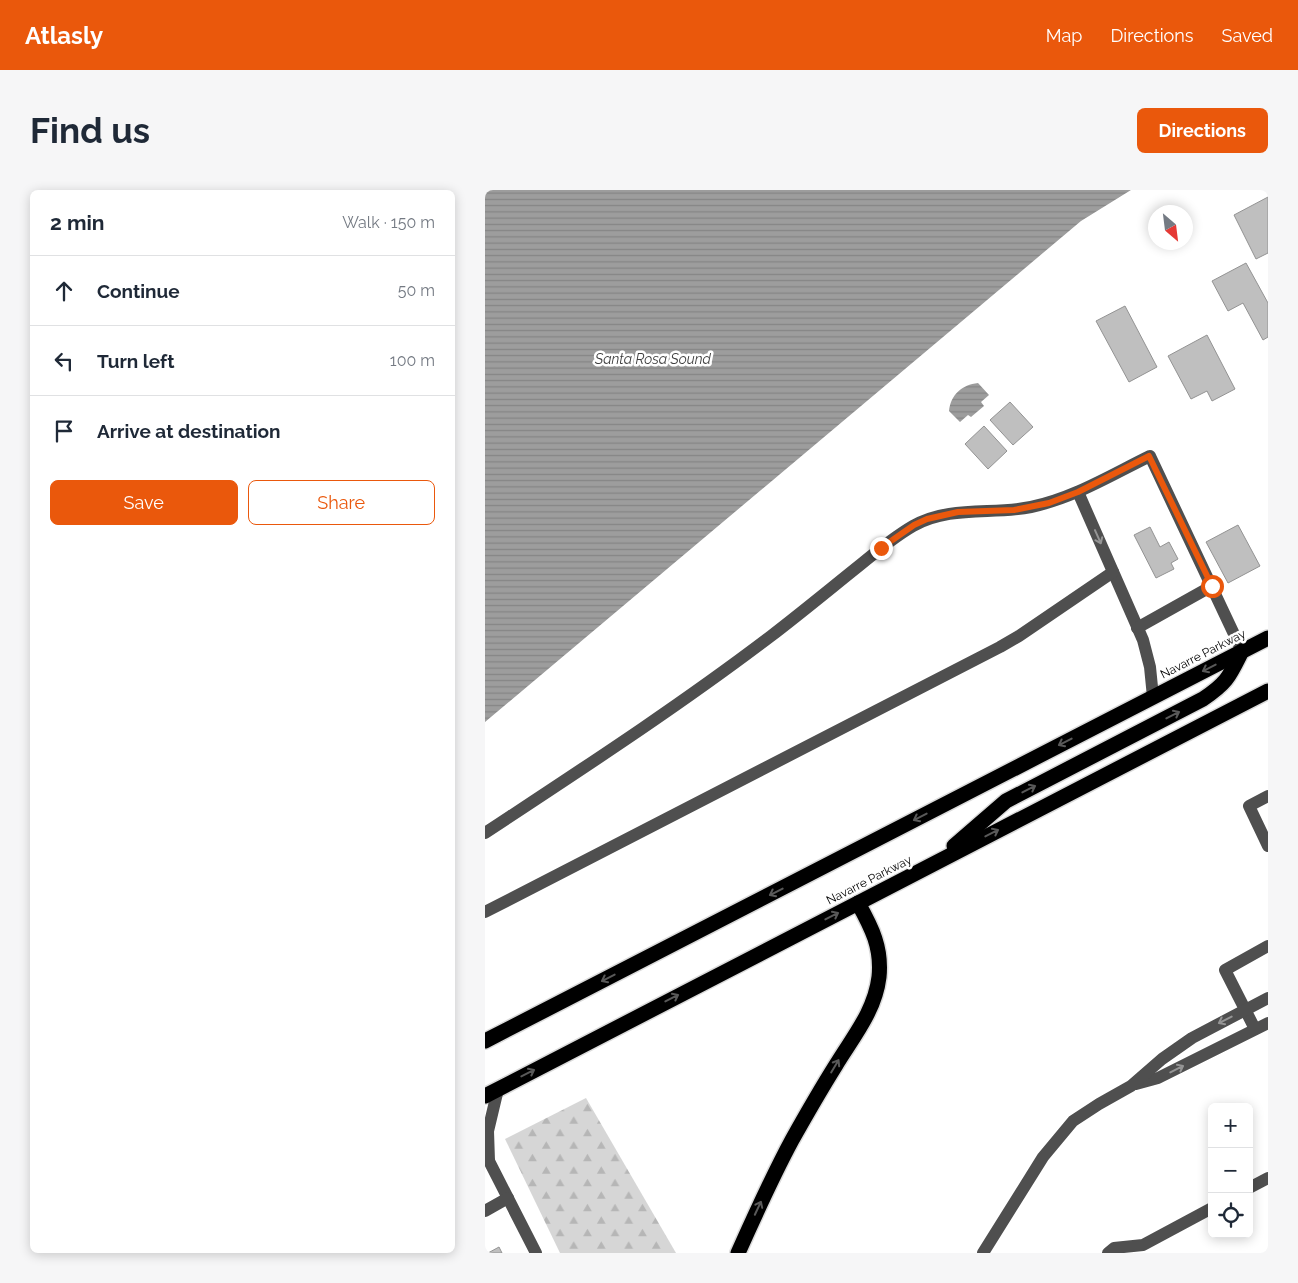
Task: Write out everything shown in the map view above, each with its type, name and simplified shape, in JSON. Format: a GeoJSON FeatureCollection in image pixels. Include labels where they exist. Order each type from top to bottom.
{"type":"FeatureCollection","features":[{"type":"Feature","properties":{"kind":"highway","name":"Navarre Parkway"},"geometry":{"type":"LineString","coordinates":[[485,1041],[1268,638]]}},
{"type":"Feature","properties":{"kind":"highway"},"geometry":{"type":"LineString","coordinates":[[936,862],[1006,801],[1203,700],[1221,687],[1227,680],[1242,651]]}},
{"type":"Feature","properties":{"kind":"highway","name":"Navarre Parkway"},"geometry":{"type":"LineString","coordinates":[[491,1092],[1268,691]]}},
{"type":"Feature","properties":{"kind":"highway"},"geometry":{"type":"LineString","coordinates":[[738,1253],[792,1140],[872,1007],[879,978],[880,955],[871,927],[858,903]]}},
{"type":"Feature","properties":{"kind":"street"},"geometry":{"type":"LineString","coordinates":[[485,833],[659,718],[771,635],[881,548],[914,525],[941,515],[958,512],[1014,510],[1049,503],[1078,492],[1149,456],[1242,651]]}},
{"type":"Feature","properties":{"kind":"street"},"geometry":{"type":"LineString","coordinates":[[1078,492],[1137,628],[1150,667],[1153,697]]}},
{"type":"Feature","properties":{"kind":"street"},"geometry":{"type":"LineString","coordinates":[[485,912],[1000,647],[1113,572]]}},
{"type":"Feature","properties":{"kind":"street"},"geometry":{"type":"LineString","coordinates":[[1137,628],[1212,586]]}},
{"type":"Feature","properties":{"kind":"street"},"geometry":{"type":"LineString","coordinates":[[1268,796],[1249,806],[1268,846]]}},
{"type":"Feature","properties":{"kind":"street"},"geometry":{"type":"LineString","coordinates":[[1255,1029],[1225,970],[1268,946]]}},
{"type":"Feature","properties":{"kind":"street"},"geometry":{"type":"LineString","coordinates":[[983,1253],[1043,1157],[1073,1121],[1131,1086],[1162,1059],[1192,1038],[1268,998]]}},
{"type":"Feature","properties":{"kind":"street"},"geometry":{"type":"LineString","coordinates":[[1131,1086],[1158,1078],[1268,1023]]}},
{"type":"Feature","properties":{"kind":"street"},"geometry":{"type":"LineString","coordinates":[[491,1092],[487,1131],[487,1160],[537,1253]]}},
{"type":"Feature","properties":{"kind":"street"},"geometry":{"type":"LineString","coordinates":[[1253,1186],[1268,1178]]}},
{"type":"Feature","properties":{"kind":"street"},"geometry":{"type":"LineString","coordinates":[[485,1211],[508,1198]]}},
{"type":"Feature","properties":{"kind":"street"},"geometry":{"type":"LineString","coordinates":[[1108,1253],[1114,1248],[1145,1249],[1208,1210]]}},
{"type":"Feature","properties":{"kind":"green space"},"geometry":{"type":"Polygon","coordinates":[[[586,1098],[676,1253],[560,1253],[505,1139],[586,1098]]]}},
{"type":"Feature","properties":{"kind":"water","name":"Santa Rosa Sound"},"geometry":{"type":"Polygon","coordinates":[[[485,190],[1131,190],[1081,221],[485,722],[485,190]]]}},
{"type":"Feature","properties":{"kind":"water"},"geometry":{"type":"Polygon","coordinates":[[[978,383],[989,395],[981,402],[984,406],[971,417],[968,415],[960,422],[949,411],[952,400],[962,388],[978,383]]]}},
{"type":"Feature","properties":{"kind":"building"},"geometry":{"type":"Polygon","coordinates":[[[1268,197],[1268,253],[1256,259],[1234,215],[1268,197]]]}},
{"type":"Feature","properties":{"kind":"building"},"geometry":{"type":"Polygon","coordinates":[[[1246,263],[1268,303],[1268,337],[1263,340],[1243,303],[1228,311],[1212,281],[1246,263]]]}},
{"type":"Feature","properties":{"kind":"building"},"geometry":{"type":"Polygon","coordinates":[[[1125,306],[1157,367],[1129,382],[1096,321],[1125,306]]]}},
{"type":"Feature","properties":{"kind":"building"},"geometry":{"type":"Polygon","coordinates":[[[1207,335],[1235,389],[1212,401],[1207,391],[1191,399],[1168,356],[1207,335]]]}},
{"type":"Feature","properties":{"kind":"building"},"geometry":{"type":"Polygon","coordinates":[[[1010,402],[1033,427],[1013,445],[990,420],[1010,402]]]}},
{"type":"Feature","properties":{"kind":"building"},"geometry":{"type":"Polygon","coordinates":[[[984,426],[1007,451],[988,469],[965,444],[984,426]]]}},
{"type":"Feature","properties":{"kind":"building"},"geometry":{"type":"Polygon","coordinates":[[[1238,525],[1260,566],[1228,583],[1206,542],[1238,525]]]}},
{"type":"Feature","properties":{"kind":"building"},"geometry":{"type":"Polygon","coordinates":[[[1150,527],[1160,547],[1169,542],[1178,559],[1171,563],[1174,569],[1156,578],[1134,535],[1150,527]]]}},
{"type":"Feature","properties":{"kind":"building"},"geometry":{"type":"Polygon","coordinates":[[[499,1247],[502,1253],[488,1253],[499,1247]]]}},
{"type":"Feature","properties":{"kind":"route"},"geometry":{"type":"LineString","coordinates":[[881,548],[914,525],[927,519],[958,512],[1014,510],[1049,503],[1078,492],[1149,456],[1212,586]]}}]}
